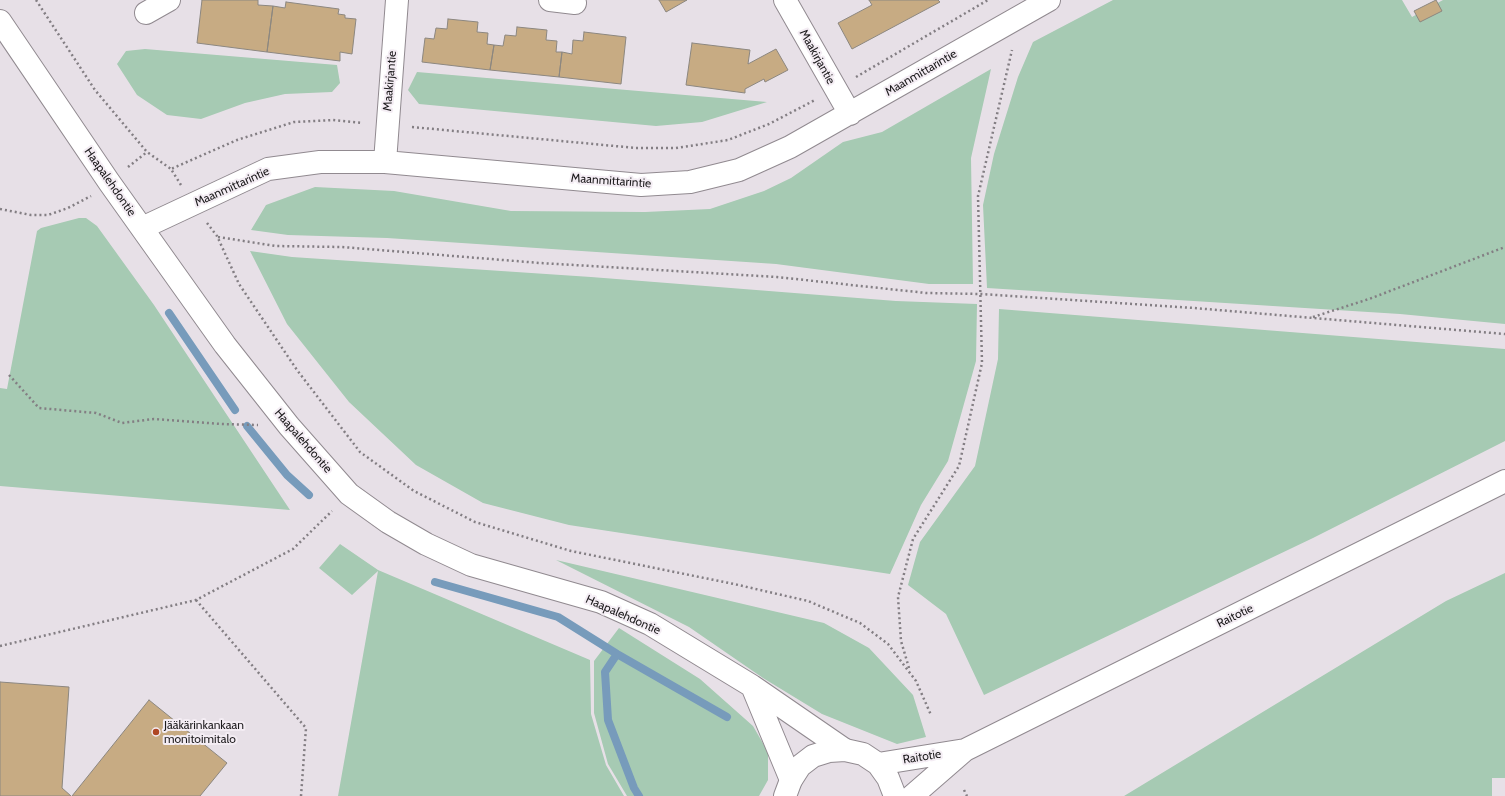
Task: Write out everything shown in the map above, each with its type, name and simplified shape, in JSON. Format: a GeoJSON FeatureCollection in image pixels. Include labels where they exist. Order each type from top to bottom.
{"type":"FeatureCollection","features":[{"type":"Feature","properties":{"kind":"street"},"geometry":{"type":"LineString","coordinates":[[146,13],[169,0]]}},
{"type":"Feature","properties":{"kind":"street","name":"Maakirjantie"},"geometry":{"type":"LineString","coordinates":[[385,162],[397,0]]}},
{"type":"Feature","properties":{"kind":"street"},"geometry":{"type":"LineString","coordinates":[[550,0],[575,3]]}},
{"type":"Feature","properties":{"kind":"street","name":"Maakirjantie"},"geometry":{"type":"LineString","coordinates":[[785,0],[850,114]]}},
{"type":"Feature","properties":{"kind":"street","name":"Maanmittarintie"},"geometry":{"type":"LineString","coordinates":[[142,228],[268,169],[320,162],[385,162],[641,185],[690,182],[739,170],[790,147],[1049,0]]}},
{"type":"Feature","properties":{"kind":"street","name":"Haapalehdontie"},"geometry":{"type":"LineString","coordinates":[[0,21],[109,182],[225,345],[289,426],[349,494],[388,522],[426,544],[471,564],[600,602],[650,624],[752,686],[845,750]]}},
{"type":"Feature","properties":{"kind":"street","name":"Raitotie"},"geometry":{"type":"LineString","coordinates":[[912,796],[965,750],[1505,481]]}},
{"type":"Feature","properties":{"kind":"street"},"geometry":{"type":"LineString","coordinates":[[752,686],[788,788]]}},
{"type":"Feature","properties":{"kind":"street"},"geometry":{"type":"LineString","coordinates":[[788,788],[800,766],[813,756],[829,751],[845,750],[863,754],[878,764],[888,778],[894,796]]}},
{"type":"Feature","properties":{"kind":"street","name":"Raitotie"},"geometry":{"type":"LineString","coordinates":[[878,764],[965,750]]}},
{"type":"Feature","properties":{"kind":"path"},"geometry":{"type":"LineString","coordinates":[[36,0],[96,90],[147,152],[172,169],[192,205],[217,236],[239,284],[297,370],[360,452],[414,492],[475,522],[571,551],[734,584],[808,601],[860,623],[888,644],[909,670]]}},
{"type":"Feature","properties":{"kind":"path"},"geometry":{"type":"LineString","coordinates":[[172,169],[237,140],[294,122],[333,120],[636,148],[676,148],[728,140],[769,124],[835,89],[988,0]]}},
{"type":"Feature","properties":{"kind":"path"},"geometry":{"type":"LineString","coordinates":[[931,714],[909,670],[901,641],[898,597],[913,539],[959,466],[982,363],[978,196],[1020,16]]}},
{"type":"Feature","properties":{"kind":"path"},"geometry":{"type":"LineString","coordinates":[[0,209],[31,215],[48,214],[68,208],[89,197],[147,152]]}},
{"type":"Feature","properties":{"kind":"path"},"geometry":{"type":"LineString","coordinates":[[217,236],[276,246],[342,247],[540,263],[777,277],[926,293],[981,294],[1505,334]]}},
{"type":"Feature","properties":{"kind":"path"},"geometry":{"type":"LineString","coordinates":[[1310,318],[1369,300],[1505,247]]}},
{"type":"Feature","properties":{"kind":"path"},"geometry":{"type":"LineString","coordinates":[[9,375],[39,408],[96,413],[122,423],[154,419],[221,424],[289,426]]}},
{"type":"Feature","properties":{"kind":"path"},"geometry":{"type":"LineString","coordinates":[[0,646],[196,600],[293,549],[349,494]]}},
{"type":"Feature","properties":{"kind":"path"},"geometry":{"type":"LineString","coordinates":[[196,600],[306,728],[301,796]]}},
{"type":"Feature","properties":{"kind":"path"},"geometry":{"type":"LineString","coordinates":[[964,790],[967,796]]}},
{"type":"Feature","properties":{"kind":"green space"},"geometry":{"type":"Polygon","coordinates":[[[1113,0],[1402,0],[1412,17],[1443,0],[1505,0],[1505,324],[1400,314],[987,288],[983,205],[994,154],[1018,77],[1033,42],[1113,0]]]}},
{"type":"Feature","properties":{"kind":"green space"},"geometry":{"type":"Polygon","coordinates":[[[145,49],[337,65],[340,83],[332,92],[285,94],[245,103],[201,119],[167,115],[137,95],[117,64],[126,51],[145,49]]]}},
{"type":"Feature","properties":{"kind":"green space"},"geometry":{"type":"Polygon","coordinates":[[[991,69],[971,158],[973,284],[929,284],[776,264],[387,238],[288,235],[251,230],[266,205],[315,187],[394,191],[511,211],[645,212],[710,209],[764,191],[791,178],[843,142],[882,132],[991,69]]]}},
{"type":"Feature","properties":{"kind":"green space"},"geometry":{"type":"Polygon","coordinates":[[[417,72],[767,102],[702,122],[656,126],[419,104],[408,90],[417,72]]]}},
{"type":"Feature","properties":{"kind":"green space"},"geometry":{"type":"Polygon","coordinates":[[[79,218],[86,218],[97,226],[154,305],[290,510],[0,486],[0,388],[7,389],[37,231],[41,228],[79,218]]]}},
{"type":"Feature","properties":{"kind":"green space"},"geometry":{"type":"Polygon","coordinates":[[[250,251],[292,257],[591,277],[896,301],[977,304],[976,361],[948,461],[921,505],[890,574],[569,525],[483,503],[416,465],[349,402],[287,324],[250,251]]]}},
{"type":"Feature","properties":{"kind":"green space"},"geometry":{"type":"Polygon","coordinates":[[[999,309],[1505,349],[1505,441],[1313,538],[984,695],[946,614],[908,585],[920,542],[975,466],[998,359],[999,309]]]}},
{"type":"Feature","properties":{"kind":"green space"},"geometry":{"type":"Polygon","coordinates":[[[340,544],[378,570],[590,660],[591,714],[606,765],[624,796],[338,796],[378,571],[352,595],[319,568],[340,544]]]}},
{"type":"Feature","properties":{"kind":"green space"},"geometry":{"type":"Polygon","coordinates":[[[556,560],[824,623],[869,648],[913,695],[926,737],[897,744],[822,714],[763,678],[689,627],[556,560]]]}},
{"type":"Feature","properties":{"kind":"green space"},"geometry":{"type":"Polygon","coordinates":[[[1505,573],[1505,778],[1492,778],[1492,796],[1124,796],[1446,601],[1505,573]]]}},
{"type":"Feature","properties":{"kind":"green space"},"geometry":{"type":"Polygon","coordinates":[[[619,628],[700,679],[753,726],[768,752],[768,780],[759,796],[627,796],[608,764],[594,713],[594,661],[619,628]]]}},
{"type":"Feature","properties":{"kind":"building"},"geometry":{"type":"Polygon","coordinates":[[[202,0],[258,0],[258,5],[273,6],[267,52],[197,43],[202,0]]]}},
{"type":"Feature","properties":{"kind":"building"},"geometry":{"type":"Polygon","coordinates":[[[659,0],[687,0],[666,12],[659,0]]]}},
{"type":"Feature","properties":{"kind":"building"},"geometry":{"type":"Polygon","coordinates":[[[869,0],[938,0],[940,2],[852,49],[838,23],[872,5],[869,0]]]}},
{"type":"Feature","properties":{"kind":"building"},"geometry":{"type":"Polygon","coordinates":[[[1436,0],[1442,11],[1420,22],[1414,11],[1436,0]]]}},
{"type":"Feature","properties":{"kind":"building"},"geometry":{"type":"Polygon","coordinates":[[[286,2],[339,9],[338,14],[345,15],[345,18],[356,19],[352,54],[340,52],[340,61],[267,52],[273,6],[285,8],[286,2]]]}},
{"type":"Feature","properties":{"kind":"building"},"geometry":{"type":"Polygon","coordinates":[[[448,19],[478,22],[477,32],[488,33],[487,44],[494,45],[490,70],[422,62],[425,38],[434,39],[436,28],[447,29],[448,19]]]}},
{"type":"Feature","properties":{"kind":"building"},"geometry":{"type":"Polygon","coordinates":[[[517,27],[547,30],[546,40],[557,41],[556,52],[562,52],[559,77],[490,70],[494,45],[503,46],[505,35],[516,36],[517,27]]]}},
{"type":"Feature","properties":{"kind":"building"},"geometry":{"type":"Polygon","coordinates":[[[584,32],[626,37],[621,84],[559,77],[562,52],[572,54],[573,40],[583,41],[584,32]]]}},
{"type":"Feature","properties":{"kind":"building"},"geometry":{"type":"Polygon","coordinates":[[[692,43],[750,50],[748,64],[776,49],[788,70],[765,82],[764,79],[745,89],[745,93],[686,85],[692,43]]]}},
{"type":"Feature","properties":{"kind":"building"},"geometry":{"type":"Polygon","coordinates":[[[0,682],[69,687],[62,788],[71,796],[0,796],[0,682]]]}},
{"type":"Feature","properties":{"kind":"building","name":"Jääkärinkankaan monitoimitalo"},"geometry":{"type":"Polygon","coordinates":[[[149,700],[227,763],[200,796],[72,796],[149,700]]]}},
{"type":"Feature","properties":{"kind":"waterway"},"geometry":{"type":"LineString","coordinates":[[169,313],[235,410]]}},
{"type":"Feature","properties":{"kind":"waterway"},"geometry":{"type":"LineString","coordinates":[[247,426],[287,475],[309,495]]}},
{"type":"Feature","properties":{"kind":"waterway"},"geometry":{"type":"LineString","coordinates":[[435,582],[558,617],[617,654],[727,717]]}},
{"type":"Feature","properties":{"kind":"waterway"},"geometry":{"type":"LineString","coordinates":[[617,654],[605,672],[608,720],[634,788],[639,796]]}},
{"type":"Feature","properties":{"kind":"place","name":"Jääkärinkankaan monitoimitalo"},"geometry":{"type":"Point","coordinates":[156,732]}}]}
